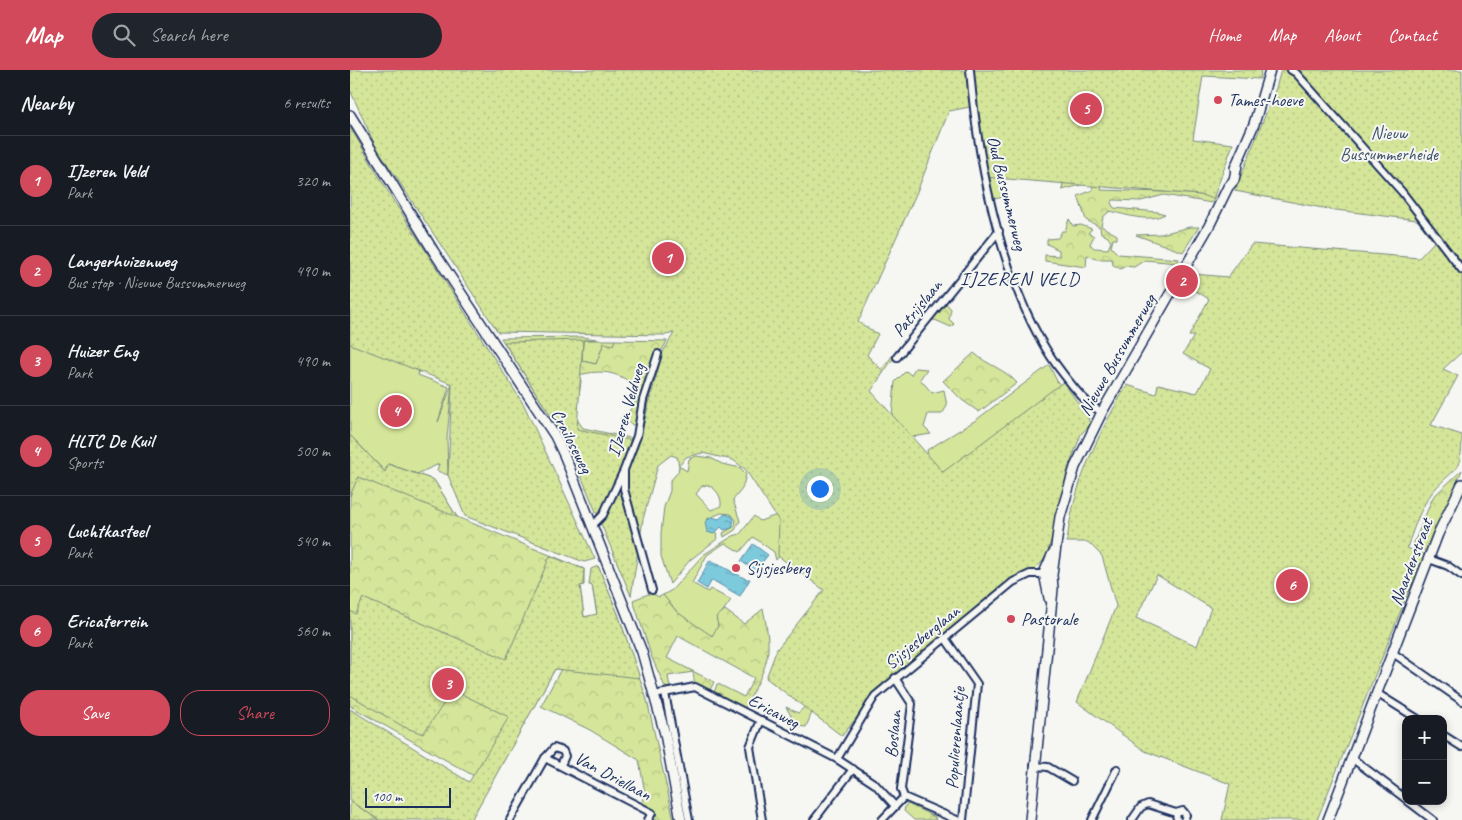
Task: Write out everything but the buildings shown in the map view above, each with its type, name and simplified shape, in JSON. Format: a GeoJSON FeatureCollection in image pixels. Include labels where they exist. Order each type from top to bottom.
{"type":"FeatureCollection","features":[{"type":"Feature","properties":{"kind":"main road","name":"Nieuwe Bussummerweg"},"geometry":{"type":"LineString","coordinates":[[1048,574],[1065,494],[1075,467],[1102,412],[1203,237],[1228,187],[1230,176],[1237,164],[1265,94],[1270,70]]}},
{"type":"Feature","properties":{"kind":"main road","name":"Crailoseweg"},"geometry":{"type":"LineString","coordinates":[[350,115],[434,252],[555,436],[593,525],[642,652],[665,734],[681,820]]}},
{"type":"Feature","properties":{"kind":"main road","name":"Naarderstraat"},"geometry":{"type":"LineString","coordinates":[[1328,820],[1430,559],[1438,534],[1462,484]]}},
{"type":"Feature","properties":{"kind":"main road"},"geometry":{"type":"LineString","coordinates":[[1030,820],[1034,766],[1048,652],[1050,606],[1048,574]]}},
{"type":"Feature","properties":{"kind":"street","name":"Oud Bussummerweg"},"geometry":{"type":"LineString","coordinates":[[970,70],[974,119],[985,178],[1021,301],[1032,327],[1051,359],[1084,400],[1102,412]]}},
{"type":"Feature","properties":{"kind":"street"},"geometry":{"type":"LineString","coordinates":[[1290,70],[1296,73],[1402,192],[1462,270]]}},
{"type":"Feature","properties":{"kind":"street","name":"Patrijslaan"},"geometry":{"type":"LineString","coordinates":[[897,358],[999,231]]}},
{"type":"Feature","properties":{"kind":"street","name":"IJzeren Veldweg"},"geometry":{"type":"LineString","coordinates":[[593,525],[603,515],[637,436],[643,400],[658,354]]}},
{"type":"Feature","properties":{"kind":"street"},"geometry":{"type":"LineString","coordinates":[[624,470],[624,489],[652,590]]}},
{"type":"Feature","properties":{"kind":"street"},"geometry":{"type":"LineString","coordinates":[[1430,559],[1448,566],[1462,576]]}},
{"type":"Feature","properties":{"kind":"street","name":"Sijsjesberglaan"},"geometry":{"type":"LineString","coordinates":[[837,759],[875,696],[895,678],[1013,582],[1030,574],[1048,574]]}},
{"type":"Feature","properties":{"kind":"street","name":"Populierenlaantje"},"geometry":{"type":"LineString","coordinates":[[945,638],[977,684],[963,820]]}},
{"type":"Feature","properties":{"kind":"street"},"geometry":{"type":"LineString","coordinates":[[1393,653],[1462,701]]}},
{"type":"Feature","properties":{"kind":"street","name":"Boslaan"},"geometry":{"type":"LineString","coordinates":[[895,678],[912,704],[901,789],[904,796]]}},
{"type":"Feature","properties":{"kind":"street","name":"Ericaweg"},"geometry":{"type":"LineString","coordinates":[[654,695],[695,687],[854,769],[875,784],[895,806]]}},
{"type":"Feature","properties":{"kind":"street"},"geometry":{"type":"LineString","coordinates":[[665,693],[689,820]]}},
{"type":"Feature","properties":{"kind":"street"},"geometry":{"type":"LineString","coordinates":[[1378,694],[1412,715]]}},
{"type":"Feature","properties":{"kind":"street"},"geometry":{"type":"LineString","coordinates":[[761,720],[750,747],[762,820]]}},
{"type":"Feature","properties":{"kind":"street"},"geometry":{"type":"LineString","coordinates":[[1447,738],[1462,747]]}},
{"type":"Feature","properties":{"kind":"street","name":"Van Driellaan"},"geometry":{"type":"LineString","coordinates":[[561,765],[565,756],[563,751],[554,748],[545,758],[652,813],[648,820]]}},
{"type":"Feature","properties":{"kind":"street"},"geometry":{"type":"LineString","coordinates":[[510,820],[545,758]]}},
{"type":"Feature","properties":{"kind":"street"},"geometry":{"type":"LineString","coordinates":[[1353,759],[1402,796]]}},
{"type":"Feature","properties":{"kind":"street"},"geometry":{"type":"LineString","coordinates":[[1034,766],[1048,767],[1072,781]]}},
{"type":"Feature","properties":{"kind":"street"},"geometry":{"type":"LineString","coordinates":[[814,820],[854,769]]}},
{"type":"Feature","properties":{"kind":"street"},"geometry":{"type":"LineString","coordinates":[[1092,820],[1117,769]]}},
{"type":"Feature","properties":{"kind":"street"},"geometry":{"type":"LineString","coordinates":[[882,820],[904,796],[946,818],[957,820]]}},
{"type":"Feature","properties":{"kind":"street"},"geometry":{"type":"LineString","coordinates":[[1132,820],[1141,807],[1148,804],[1177,816],[1180,810],[1185,812],[1184,820]]}},
{"type":"Feature","properties":{"kind":"street"},"geometry":{"type":"LineString","coordinates":[[1414,805],[1433,820]]}},
{"type":"Feature","properties":{"kind":"green space"},"geometry":{"type":"Polygon","coordinates":[[[350,70],[968,70],[970,107],[949,111],[916,194],[858,322],[878,334],[867,355],[882,370],[892,356],[894,357],[871,391],[943,472],[1063,382],[1088,417],[1090,425],[1081,434],[1067,472],[1047,557],[1035,569],[1017,576],[944,635],[874,696],[842,736],[766,678],[777,649],[824,590],[778,556],[779,521],[745,469],[733,460],[702,453],[686,457],[679,466],[677,457],[671,455],[658,465],[643,519],[631,596],[567,442],[504,342],[583,340],[577,429],[639,442],[662,354],[674,333],[666,335],[498,332],[375,145],[350,90],[350,70]]]}},
{"type":"Feature","properties":{"kind":"green space"},"geometry":{"type":"Polygon","coordinates":[[[970,70],[1261,70],[1260,79],[1203,76],[1193,139],[1233,144],[1213,199],[1201,195],[983,177],[970,70]]]}},
{"type":"Feature","properties":{"kind":"green space","name":"Nieuw Bussummerheide"},"geometry":{"type":"Polygon","coordinates":[[[1281,70],[1462,70],[1462,352],[1443,369],[1458,376],[1431,425],[1462,435],[1462,448],[1455,470],[1431,494],[1423,506],[1414,527],[1407,548],[1426,555],[1407,595],[1317,820],[1222,820],[1230,784],[1145,751],[1077,702],[1116,606],[1102,556],[1088,542],[1067,542],[1075,500],[1088,460],[1106,422],[1127,385],[1156,394],[1158,384],[1197,393],[1210,369],[1183,354],[1194,336],[1189,336],[1209,299],[1186,285],[1193,274],[1228,277],[1252,244],[1419,258],[1434,242],[1417,220],[1328,209],[1235,191],[1276,88],[1281,70]],[[1157,575],[1136,618],[1197,646],[1211,608],[1157,575]]]}},
{"type":"Feature","properties":{"kind":"green space"},"geometry":{"type":"Polygon","coordinates":[[[350,127],[390,195],[524,405],[595,559],[584,562],[465,516],[448,475],[452,384],[350,344],[350,127]]]}},
{"type":"Feature","properties":{"kind":"green space"},"geometry":{"type":"Polygon","coordinates":[[[1108,143],[1101,190],[1215,196],[1212,203],[1164,195],[1141,201],[1113,200],[1111,203],[1114,208],[1165,214],[1159,217],[1145,218],[1110,211],[1103,217],[1101,226],[1117,235],[1117,239],[1113,239],[1111,247],[1118,254],[1179,259],[1177,263],[1145,260],[1134,267],[1124,266],[1121,269],[1113,265],[1112,259],[1096,259],[1087,255],[1086,267],[1045,261],[1045,255],[1059,256],[1059,250],[1047,244],[1047,239],[1058,238],[1062,231],[1065,231],[1069,219],[1073,226],[1081,225],[1092,229],[1088,233],[1094,236],[1090,244],[1094,248],[1108,249],[1111,242],[1108,237],[1101,233],[1100,227],[1086,220],[1078,196],[1093,190],[1092,182],[1062,190],[1064,178],[998,178],[1004,197],[994,199],[986,161],[1108,143]]]}},
{"type":"Feature","properties":{"kind":"green space"},"geometry":{"type":"Polygon","coordinates":[[[1190,227],[1199,227],[1183,252],[1136,235],[1161,234],[1190,227]]]}},
{"type":"Feature","properties":{"kind":"green space"},"geometry":{"type":"Polygon","coordinates":[[[943,300],[951,309],[949,319],[954,324],[951,327],[935,320],[928,321],[943,300]]]}},
{"type":"Feature","properties":{"kind":"green space"},"geometry":{"type":"Polygon","coordinates":[[[583,337],[596,339],[583,340],[582,361],[596,364],[604,343],[613,345],[615,340],[667,341],[660,354],[642,429],[620,419],[628,413],[633,405],[637,397],[637,387],[623,378],[610,373],[596,372],[579,375],[581,381],[576,418],[583,428],[635,439],[601,520],[567,442],[501,338],[583,337]]]}},
{"type":"Feature","properties":{"kind":"green space"},"geometry":{"type":"Polygon","coordinates":[[[350,340],[419,371],[418,375],[449,387],[438,422],[452,384],[447,438],[448,475],[437,471],[439,464],[417,474],[388,464],[385,472],[350,435],[350,340]]]}},
{"type":"Feature","properties":{"kind":"green space"},"geometry":{"type":"Polygon","coordinates":[[[583,340],[615,340],[614,346],[604,343],[596,364],[582,361],[583,340]]]}},
{"type":"Feature","properties":{"kind":"green space"},"geometry":{"type":"Polygon","coordinates":[[[974,353],[1007,374],[1017,383],[979,412],[962,400],[943,381],[974,353]]]}},
{"type":"Feature","properties":{"kind":"green space"},"geometry":{"type":"Polygon","coordinates":[[[1049,365],[1066,393],[945,477],[929,459],[927,450],[976,420],[1049,365]]]}},
{"type":"Feature","properties":{"kind":"green space"},"geometry":{"type":"Polygon","coordinates":[[[915,368],[927,369],[920,379],[932,393],[944,390],[947,406],[942,414],[928,414],[924,427],[931,434],[912,437],[892,416],[895,382],[906,371],[911,375],[915,368]]]}},
{"type":"Feature","properties":{"kind":"green space"},"geometry":{"type":"Polygon","coordinates":[[[350,435],[385,472],[388,464],[434,480],[457,517],[584,569],[584,585],[580,586],[584,617],[597,615],[592,585],[590,585],[598,566],[618,614],[647,700],[674,820],[652,820],[656,812],[642,805],[645,793],[639,760],[590,730],[541,706],[561,669],[555,669],[490,785],[350,706],[350,435]]]}},
{"type":"Feature","properties":{"kind":"green space"},"geometry":{"type":"Polygon","coordinates":[[[350,435],[385,472],[388,464],[434,480],[457,517],[358,477],[350,496],[350,435]]]}},
{"type":"Feature","properties":{"kind":"green space"},"geometry":{"type":"Polygon","coordinates":[[[696,456],[711,458],[722,464],[741,468],[746,475],[742,489],[733,500],[740,521],[735,530],[724,537],[723,533],[735,526],[736,520],[731,514],[721,513],[707,519],[714,534],[716,532],[717,539],[690,560],[670,584],[661,556],[664,507],[670,491],[670,481],[678,472],[679,466],[687,471],[689,459],[696,456]],[[708,485],[702,486],[696,494],[711,510],[721,506],[721,499],[718,493],[708,485]]]}},
{"type":"Feature","properties":{"kind":"green space"},"geometry":{"type":"Polygon","coordinates":[[[1462,470],[1427,552],[1413,545],[1433,497],[1462,470]]]}},
{"type":"Feature","properties":{"kind":"green space"},"geometry":{"type":"Polygon","coordinates":[[[777,515],[780,522],[782,553],[776,560],[774,552],[753,537],[740,552],[725,543],[707,555],[692,583],[708,592],[710,589],[731,600],[721,614],[715,636],[701,631],[694,626],[667,601],[663,595],[672,590],[703,555],[733,536],[740,534],[754,516],[760,521],[777,515]]]}},
{"type":"Feature","properties":{"kind":"green space"},"geometry":{"type":"Polygon","coordinates":[[[550,556],[584,569],[583,585],[580,586],[584,617],[597,614],[592,585],[589,585],[591,569],[598,566],[618,614],[640,678],[555,669],[471,820],[379,820],[350,801],[350,709],[469,782],[509,717],[453,690],[423,734],[404,727],[350,695],[350,611],[356,614],[363,598],[506,659],[550,556]]]}},
{"type":"Feature","properties":{"kind":"green space"},"geometry":{"type":"Polygon","coordinates":[[[651,593],[659,597],[663,595],[677,612],[712,636],[718,626],[716,617],[725,610],[744,624],[763,609],[768,650],[759,681],[745,708],[714,693],[717,684],[744,697],[754,678],[678,636],[667,658],[714,682],[710,690],[695,686],[693,672],[668,676],[670,688],[665,687],[652,658],[633,600],[651,593]]]}},
{"type":"Feature","properties":{"kind":"green space"},"geometry":{"type":"Polygon","coordinates":[[[809,703],[815,705],[806,727],[797,726],[786,707],[798,713],[809,703]]]}},
{"type":"Feature","properties":{"kind":"green space"},"geometry":{"type":"Polygon","coordinates":[[[350,801],[379,820],[350,820],[350,801]]]}},
{"type":"Feature","properties":{"kind":"green space"},"geometry":{"type":"Polygon","coordinates":[[[908,804],[935,817],[936,820],[914,820],[904,811],[905,806],[908,804]]]}},
{"type":"Feature","properties":{"kind":"water"},"geometry":{"type":"Polygon","coordinates":[[[725,514],[732,516],[734,520],[732,528],[724,530],[721,527],[714,534],[707,532],[705,522],[712,517],[719,519],[725,514]]]}},
{"type":"Feature","properties":{"kind":"water"},"geometry":{"type":"Polygon","coordinates":[[[753,544],[768,555],[755,571],[741,561],[753,544]]]}},
{"type":"Feature","properties":{"kind":"water"},"geometry":{"type":"Polygon","coordinates":[[[710,560],[746,579],[750,579],[740,596],[712,580],[707,589],[697,583],[710,560]]]}},
{"type":"Feature","properties":{"kind":"place","name":"Tames-hoeve"},"geometry":{"type":"Point","coordinates":[1218,100]}},
{"type":"Feature","properties":{"kind":"place","name":"Luchtkasteel"},"geometry":{"type":"Point","coordinates":[1086,109]}},
{"type":"Feature","properties":{"kind":"place","name":"IJzeren Veld"},"geometry":{"type":"Point","coordinates":[668,258]}},
{"type":"Feature","properties":{"kind":"place","name":"Langerhuizenweg"},"geometry":{"type":"Point","coordinates":[1182,281]}},
{"type":"Feature","properties":{"kind":"place","name":"HLTC De Kuil"},"geometry":{"type":"Point","coordinates":[396,411]}},
{"type":"Feature","properties":{"kind":"place","name":"Sijsjesberg"},"geometry":{"type":"Point","coordinates":[736,568]}},
{"type":"Feature","properties":{"kind":"place","name":"Ericaterrein"},"geometry":{"type":"Point","coordinates":[1292,585]}},
{"type":"Feature","properties":{"kind":"place","name":"Pastorale"},"geometry":{"type":"Point","coordinates":[1011,619]}},
{"type":"Feature","properties":{"kind":"place","name":"Huizer Eng"},"geometry":{"type":"Point","coordinates":[448,684]}},
{"type":"Feature","properties":{"kind":"district","name":"IJZEREN VELD"},"geometry":{"type":"Point","coordinates":[1020,279]}}]}
